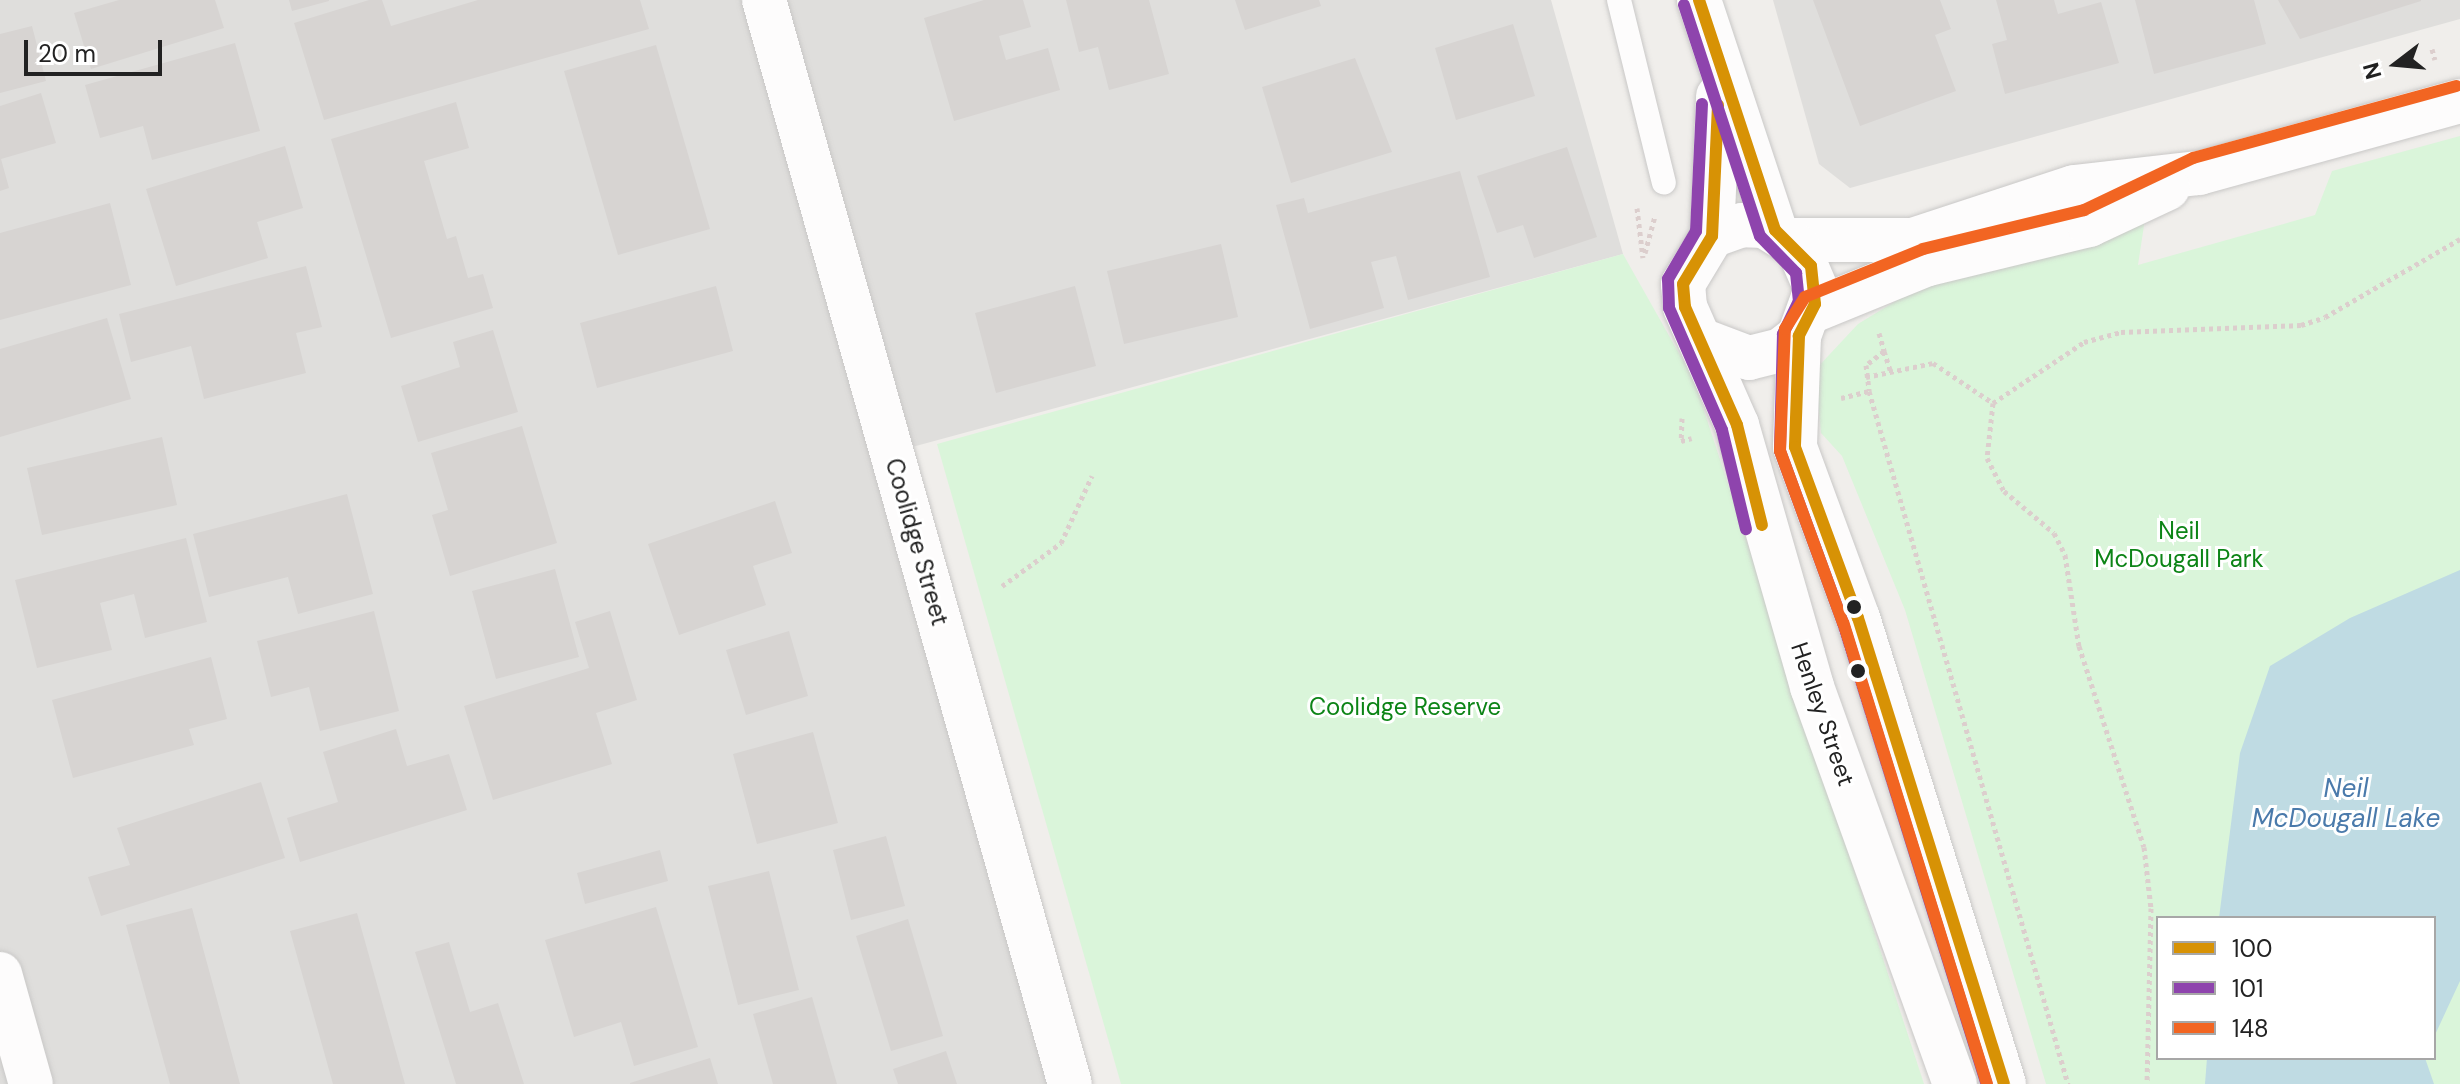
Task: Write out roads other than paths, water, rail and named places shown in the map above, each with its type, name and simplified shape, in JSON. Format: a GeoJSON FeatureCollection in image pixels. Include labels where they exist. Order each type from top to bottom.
{"type":"FeatureCollection","features":[{"type":"Feature","properties":{"kind":"street","name":"Coolidge Street"},"geometry":{"type":"LineString","coordinates":[[764,0],[1070,1084]]}},
{"type":"Feature","properties":{"kind":"street","name":"Henley Street"},"geometry":{"type":"LineString","coordinates":[[1699,0],[1719,78],[1783,235],[1811,266],[1795,447],[1858,618],[2004,1084]]}},
{"type":"Feature","properties":{"kind":"street","name":"Henley Street"},"geometry":{"type":"LineString","coordinates":[[1719,78],[1712,236],[1683,284],[1690,321],[1704,341],[1737,425],[1812,687],[1955,1084]]}},
{"type":"Feature","properties":{"kind":"street"},"geometry":{"type":"LineString","coordinates":[[1712,236],[1742,225],[1783,235],[1913,240],[2074,187],[2199,173],[2460,101]]}},
{"type":"Feature","properties":{"kind":"street"},"geometry":{"type":"LineString","coordinates":[[1704,341],[1749,358],[1806,323],[1928,264],[2089,225],[2199,173]]}},
{"type":"Feature","properties":{"kind":"street"},"geometry":{"type":"LineString","coordinates":[[0,974],[31,1084]]}},
{"type":"Feature","properties":{"kind":"lane"},"geometry":{"type":"LineString","coordinates":[[1619,0],[1664,183]]}},
{"type":"Feature","properties":{"kind":"water","name":"Neil McDougall Lake"},"geometry":{"type":"Polygon","coordinates":[[[2460,570],[2460,981],[2436,1033],[2436,916],[2219,916],[2240,753],[2270,666],[2350,618],[2460,570]]]}},
{"type":"Feature","properties":{"kind":"water"},"geometry":{"type":"Polygon","coordinates":[[[2207,1060],[2426,1060],[2434,1084],[2205,1084],[2207,1060]]]}},
{"type":"Feature","properties":{"kind":"park label","name":"Neil McDougall Park"},"geometry":{"type":"Point","coordinates":[2179,545]}},
{"type":"Feature","properties":{"kind":"park label","name":"Coolidge Reserve"},"geometry":{"type":"Point","coordinates":[1405,707]}}]}
